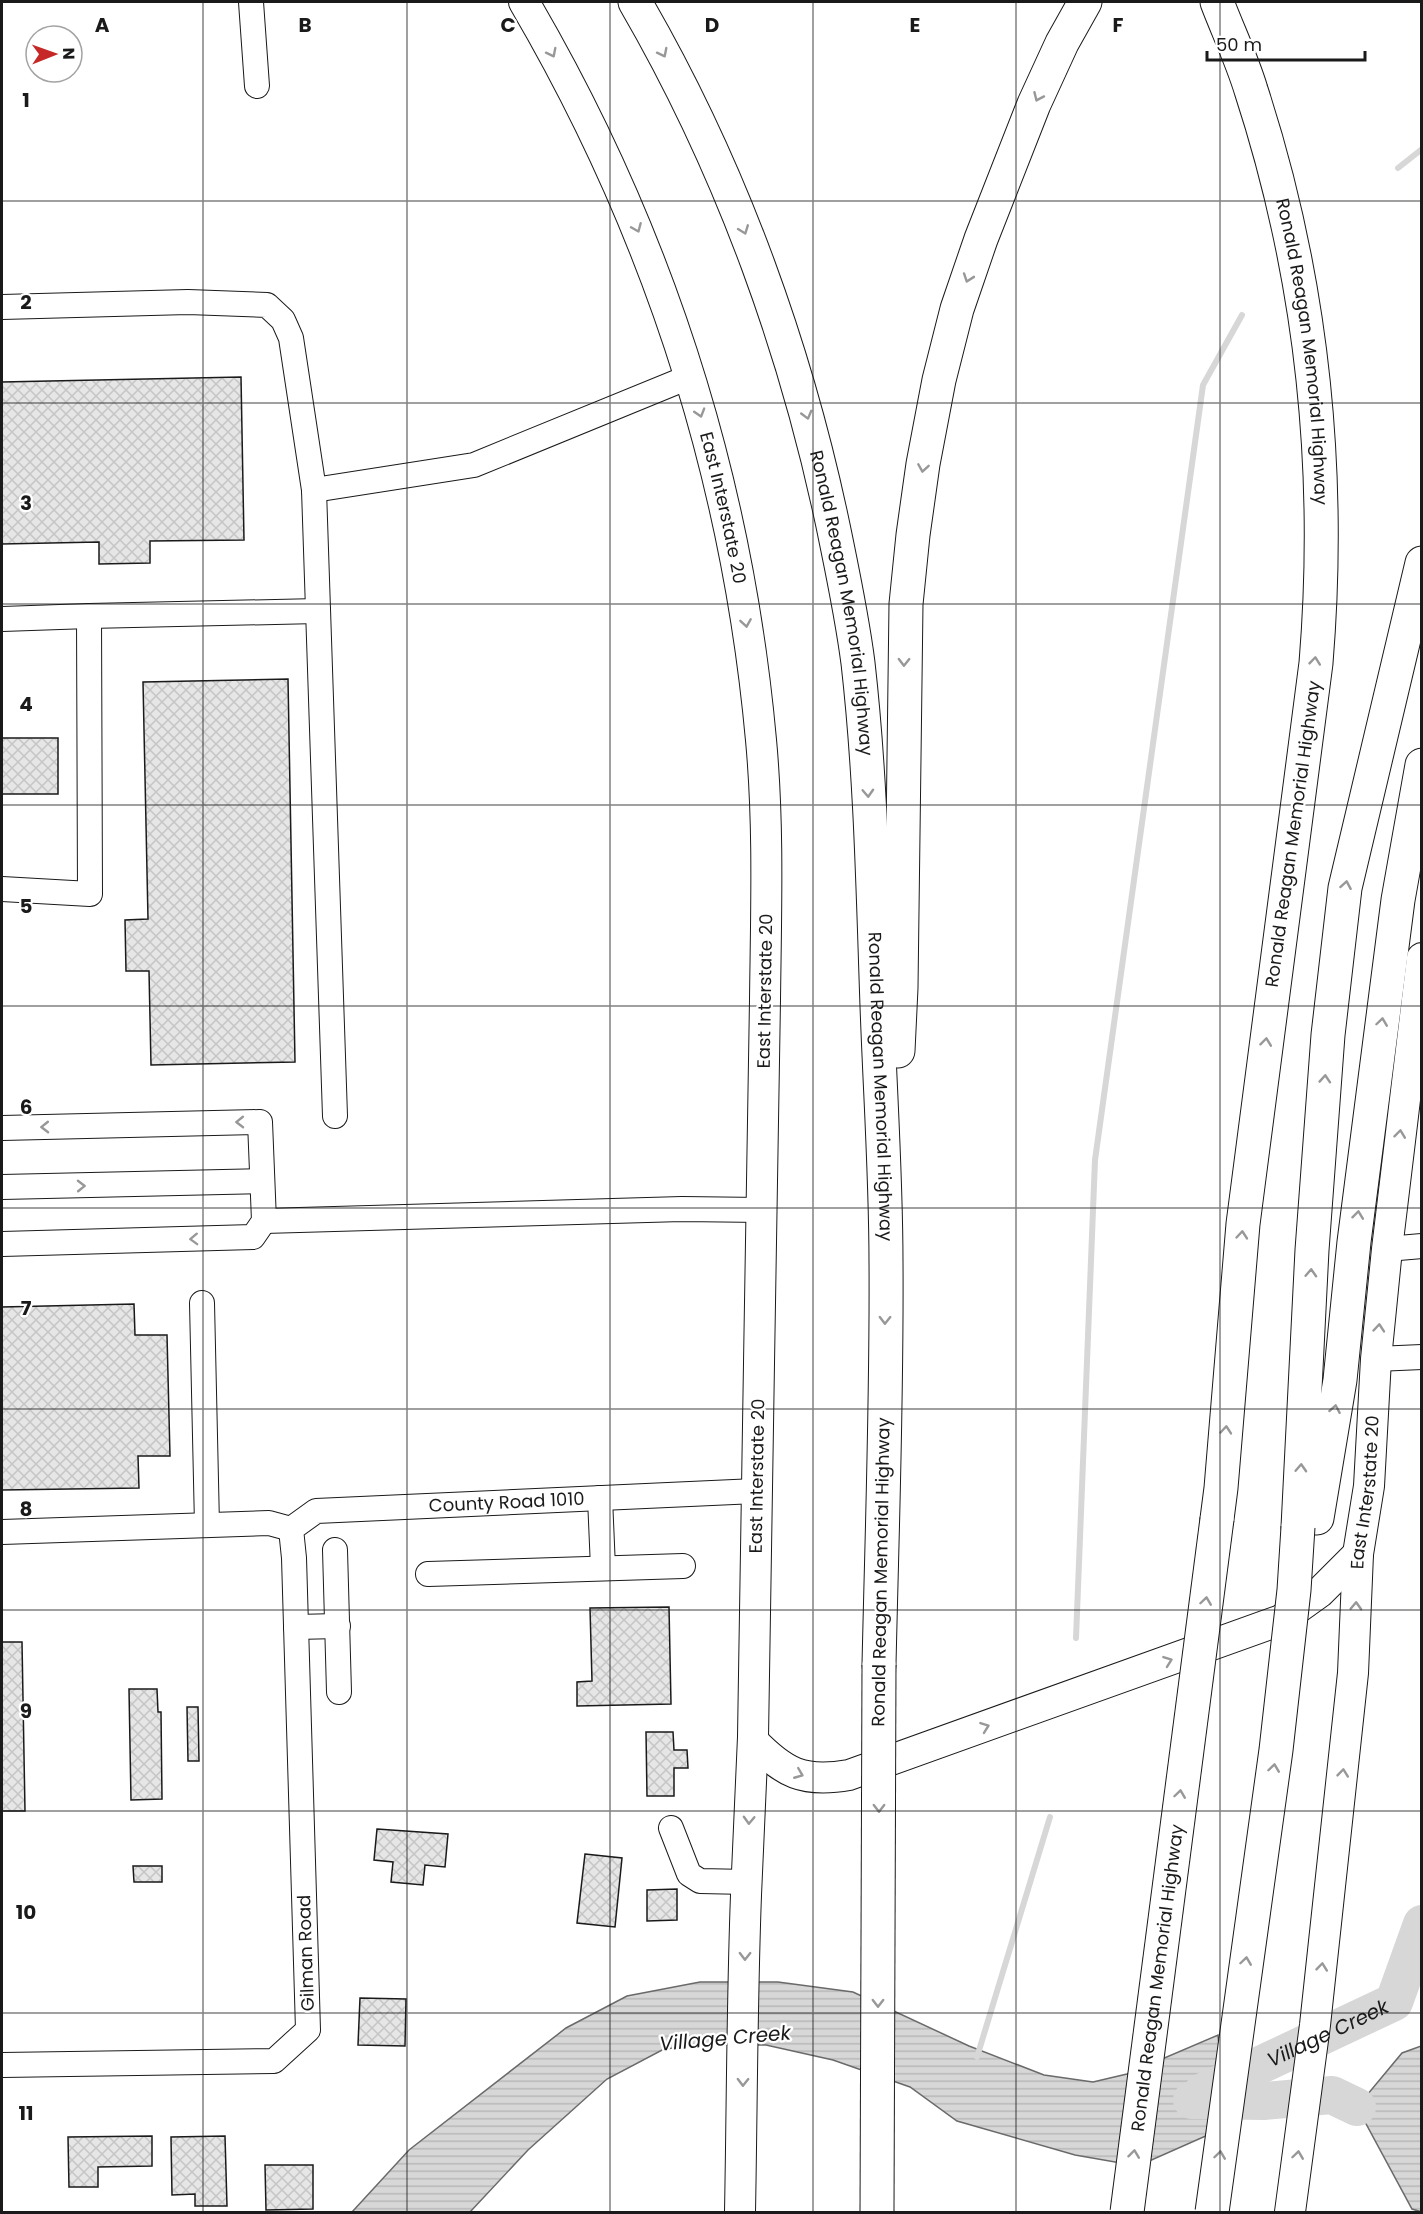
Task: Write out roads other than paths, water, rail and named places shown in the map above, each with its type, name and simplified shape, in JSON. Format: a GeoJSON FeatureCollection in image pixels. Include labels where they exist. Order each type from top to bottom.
{"type":"FeatureCollection","features":[{"type":"Feature","properties":{"kind":"highway","name":"Ronald Reagan Memorial Highway"},"geometry":{"type":"LineString","coordinates":[[635,2],[691,109],[732,195],[764,282],[804,405],[822,472],[849,602],[859,674],[870,834],[886,1261],[879,1665],[878,2212]]}},
{"type":"Feature","properties":{"kind":"highway"},"geometry":{"type":"LineString","coordinates":[[886,1261],[901,988],[905,614],[912,535],[939,380],[957,309],[1009,164],[1062,43],[1085,2]]}},
{"type":"Feature","properties":{"kind":"highway","name":"Ronald Reagan Memorial Highway"},"geometry":{"type":"LineString","coordinates":[[1126,2212],[1221,1488],[1243,1224],[1316,663],[1321,597],[1321,471],[1316,391],[1300,287],[1285,209],[1251,89],[1217,2]]}},
{"type":"Feature","properties":{"kind":"highway"},"geometry":{"type":"LineString","coordinates":[[1306,1528],[1312,1250],[1328,1035],[1345,888],[1422,563]]}},
{"type":"Feature","properties":{"kind":"highway"},"geometry":{"type":"LineString","coordinates":[[1212,2212],[1281,1704],[1294,1590],[1340,1380],[1358,1208],[1398,900],[1422,765]]}},
{"type":"Feature","properties":{"kind":"main road","name":"East Interstate 20"},"geometry":{"type":"LineString","coordinates":[[524,2],[576,98],[620,189],[655,272],[689,377],[715,462],[738,567],[762,744],[766,887],[762,1210],[753,1741],[747,1890],[740,2212]]}},
{"type":"Feature","properties":{"kind":"main road","name":"East Interstate 20"},"geometry":{"type":"LineString","coordinates":[[1290,2212],[1315,2025],[1353,1673],[1358,1554],[1369,1486],[1376,1359],[1386,1249],[1422,958]]}},
{"type":"Feature","properties":{"kind":"main road"},"geometry":{"type":"LineString","coordinates":[[753,1741],[774,1763],[806,1777],[826,1779],[849,1776],[1281,1620],[1320,1592],[1358,1554]]}},
{"type":"Feature","properties":{"kind":"street"},"geometry":{"type":"LineString","coordinates":[[251,2],[257,86]]}},
{"type":"Feature","properties":{"kind":"street"},"geometry":{"type":"LineString","coordinates":[[2,307],[188,302],[267,305],[283,320],[291,338],[314,490],[335,1116]]}},
{"type":"Feature","properties":{"kind":"street"},"geometry":{"type":"LineString","coordinates":[[314,490],[474,465],[689,377]]}},
{"type":"Feature","properties":{"kind":"street"},"geometry":{"type":"LineString","coordinates":[[2,619],[318,611]]}},
{"type":"Feature","properties":{"kind":"street"},"geometry":{"type":"LineString","coordinates":[[2,889],[90,894],[89,616]]}},
{"type":"Feature","properties":{"kind":"street"},"geometry":{"type":"LineString","coordinates":[[2,1128],[260,1122],[262,1181],[258,1229]]}},
{"type":"Feature","properties":{"kind":"street"},"geometry":{"type":"LineString","coordinates":[[2,1187],[262,1181]]}},
{"type":"Feature","properties":{"kind":"street"},"geometry":{"type":"LineString","coordinates":[[2,1244],[258,1229],[681,1209],[762,1210]]}},
{"type":"Feature","properties":{"kind":"street"},"geometry":{"type":"LineString","coordinates":[[1386,1249],[1422,1245]]}},
{"type":"Feature","properties":{"kind":"street"},"geometry":{"type":"LineString","coordinates":[[202,1304],[207,1525]]}},
{"type":"Feature","properties":{"kind":"street"},"geometry":{"type":"LineString","coordinates":[[1376,1359],[1422,1357]]}},
{"type":"Feature","properties":{"kind":"street","name":"County Road 1010"},"geometry":{"type":"LineString","coordinates":[[291,1529],[316,1511],[756,1491]]}},
{"type":"Feature","properties":{"kind":"street"},"geometry":{"type":"LineString","coordinates":[[600,1498],[603,1568]]}},
{"type":"Feature","properties":{"kind":"street"},"geometry":{"type":"LineString","coordinates":[[2,1532],[269,1523],[291,1529]]}},
{"type":"Feature","properties":{"kind":"street","name":"Gilman Road"},"geometry":{"type":"LineString","coordinates":[[2,2065],[274,2061],[308,2030],[294,1558],[291,1529]]}},
{"type":"Feature","properties":{"kind":"street"},"geometry":{"type":"LineString","coordinates":[[335,1551],[339,1692]]}},
{"type":"Feature","properties":{"kind":"street"},"geometry":{"type":"LineString","coordinates":[[428,1574],[683,1566]]}},
{"type":"Feature","properties":{"kind":"street"},"geometry":{"type":"LineString","coordinates":[[296,1627],[338,1626]]}},
{"type":"Feature","properties":{"kind":"street"},"geometry":{"type":"LineString","coordinates":[[671,1828],[689,1874],[700,1881],[747,1890]]}},
{"type":"Feature","properties":{"kind":"water"},"geometry":{"type":"Polygon","coordinates":[[[700,1982],[778,1982],[853,1992],[969,2046],[1044,2075],[1093,2082],[1127,2074],[1218,2035],[1226,2127],[1138,2166],[1075,2155],[957,2121],[910,2087],[833,2060],[766,2045],[704,2045],[664,2049],[607,2079],[528,2150],[470,2212],[352,2212],[409,2150],[566,2028],[627,1996],[700,1982]]]}},
{"type":"Feature","properties":{"kind":"water"},"geometry":{"type":"Polygon","coordinates":[[[1421,2046],[1422,2212],[1412,2209],[1357,2107],[1402,2053],[1421,2046]]]}},
{"type":"Feature","properties":{"kind":"waterway"},"geometry":{"type":"LineString","coordinates":[[1398,168],[1422,149]]}},
{"type":"Feature","properties":{"kind":"waterway"},"geometry":{"type":"LineString","coordinates":[[1076,1638],[1095,1160],[1203,385],[1242,315]]}},
{"type":"Feature","properties":{"kind":"waterway"},"geometry":{"type":"LineString","coordinates":[[977,2057],[1050,1817]]}},
{"type":"Feature","properties":{"kind":"waterway","name":"Village Creek"},"geometry":{"type":"LineString","coordinates":[[1203,2092],[1394,2002],[1422,1924]]}},
{"type":"Feature","properties":{"kind":"waterway","name":"Village Creek"},"geometry":{"type":"LineString","coordinates":[[1192,2100],[1264,2101],[1332,2095],[1357,2107]]}}]}
